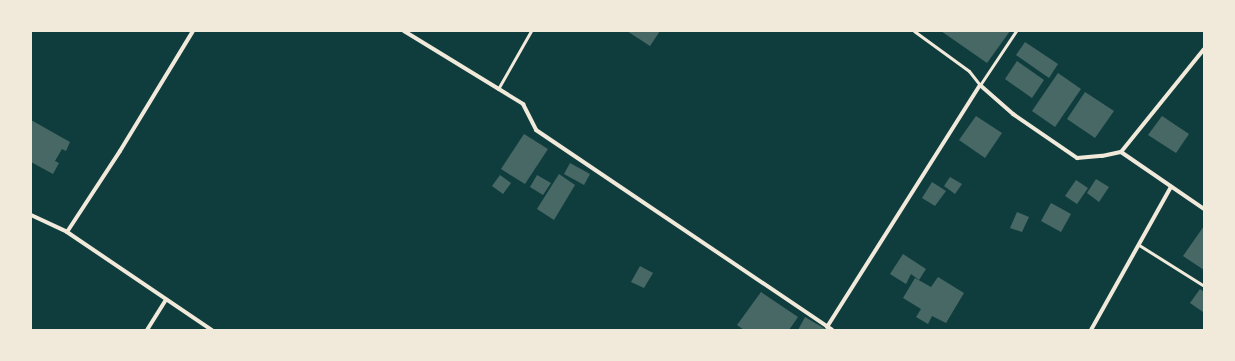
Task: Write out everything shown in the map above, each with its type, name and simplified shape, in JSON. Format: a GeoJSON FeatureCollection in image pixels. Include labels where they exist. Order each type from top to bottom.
{"type":"FeatureCollection","features":[{"type":"Feature","properties":{"kind":"street"},"geometry":{"type":"LineString","coordinates":[[68,232],[120,151],[193,31]]}},
{"type":"Feature","properties":{"kind":"street"},"geometry":{"type":"LineString","coordinates":[[404,31],[522,104],[536,130],[832,330]]}},
{"type":"Feature","properties":{"kind":"street"},"geometry":{"type":"LineString","coordinates":[[827,327],[980,85],[1014,114],[1077,158],[1102,156],[1121,152],[1204,49]]}},
{"type":"Feature","properties":{"kind":"street"},"geometry":{"type":"LineString","coordinates":[[1121,152],[1204,209]]}},
{"type":"Feature","properties":{"kind":"street"},"geometry":{"type":"LineString","coordinates":[[1091,330],[1171,187]]}},
{"type":"Feature","properties":{"kind":"street"},"geometry":{"type":"LineString","coordinates":[[31,215],[68,232],[212,330]]}},
{"type":"Feature","properties":{"kind":"street"},"geometry":{"type":"LineString","coordinates":[[147,330],[166,299]]}},
{"type":"Feature","properties":{"kind":"lane"},"geometry":{"type":"LineString","coordinates":[[498,89],[531,31]]}},
{"type":"Feature","properties":{"kind":"lane"},"geometry":{"type":"LineString","coordinates":[[914,31],[969,71],[980,85],[1016,31]]}},
{"type":"Feature","properties":{"kind":"lane"},"geometry":{"type":"LineString","coordinates":[[1139,245],[1204,286]]}},
{"type":"Feature","properties":{"kind":"building"},"geometry":{"type":"Polygon","coordinates":[[[627,31],[660,31],[650,46],[627,31]]]}},
{"type":"Feature","properties":{"kind":"building"},"geometry":{"type":"Polygon","coordinates":[[[941,31],[1010,31],[987,63],[941,31]]]}},
{"type":"Feature","properties":{"kind":"building"},"geometry":{"type":"Polygon","coordinates":[[[1025,42],[1058,64],[1049,78],[1016,55],[1025,42]]]}},
{"type":"Feature","properties":{"kind":"building"},"geometry":{"type":"Polygon","coordinates":[[[1017,61],[1044,80],[1032,98],[1005,79],[1017,61]]]}},
{"type":"Feature","properties":{"kind":"building"},"geometry":{"type":"Polygon","coordinates":[[[1058,73],[1081,89],[1055,127],[1032,111],[1058,73]]]}},
{"type":"Feature","properties":{"kind":"building"},"geometry":{"type":"Polygon","coordinates":[[[1085,92],[1114,111],[1095,138],[1067,119],[1085,92]]]}},
{"type":"Feature","properties":{"kind":"building"},"geometry":{"type":"Polygon","coordinates":[[[976,116],[1002,133],[985,158],[959,140],[976,116]]]}},
{"type":"Feature","properties":{"kind":"building"},"geometry":{"type":"Polygon","coordinates":[[[1162,116],[1189,134],[1176,153],[1148,135],[1162,116]]]}},
{"type":"Feature","properties":{"kind":"building"},"geometry":{"type":"Polygon","coordinates":[[[31,120],[70,142],[66,151],[62,149],[55,161],[59,163],[53,174],[31,162],[31,120]]]}},
{"type":"Feature","properties":{"kind":"building"},"geometry":{"type":"Polygon","coordinates":[[[524,134],[548,149],[525,184],[501,169],[524,134]]]}},
{"type":"Feature","properties":{"kind":"building"},"geometry":{"type":"Polygon","coordinates":[[[570,163],[590,174],[584,185],[564,174],[570,163]]]}},
{"type":"Feature","properties":{"kind":"building"},"geometry":{"type":"Polygon","coordinates":[[[559,174],[575,185],[554,220],[537,209],[559,174]]]}},
{"type":"Feature","properties":{"kind":"building"},"geometry":{"type":"Polygon","coordinates":[[[500,175],[511,183],[503,194],[492,186],[500,175]]]}},
{"type":"Feature","properties":{"kind":"building"},"geometry":{"type":"Polygon","coordinates":[[[537,175],[551,183],[543,195],[530,187],[537,175]]]}},
{"type":"Feature","properties":{"kind":"building"},"geometry":{"type":"Polygon","coordinates":[[[950,177],[962,184],[955,194],[944,186],[950,177]]]}},
{"type":"Feature","properties":{"kind":"building"},"geometry":{"type":"Polygon","coordinates":[[[1096,179],[1109,187],[1099,202],[1087,193],[1096,179]]]}},
{"type":"Feature","properties":{"kind":"building"},"geometry":{"type":"Polygon","coordinates":[[[1076,180],[1088,188],[1077,204],[1065,196],[1076,180]]]}},
{"type":"Feature","properties":{"kind":"building"},"geometry":{"type":"Polygon","coordinates":[[[932,182],[946,191],[935,206],[922,198],[932,182]]]}},
{"type":"Feature","properties":{"kind":"building"},"geometry":{"type":"Polygon","coordinates":[[[1051,203],[1071,214],[1061,232],[1041,221],[1051,203]]]}},
{"type":"Feature","properties":{"kind":"building"},"geometry":{"type":"Polygon","coordinates":[[[1017,212],[1029,217],[1022,232],[1010,228],[1017,212]]]}},
{"type":"Feature","properties":{"kind":"building"},"geometry":{"type":"Polygon","coordinates":[[[1204,226],[1204,270],[1183,256],[1204,226]]]}},
{"type":"Feature","properties":{"kind":"building"},"geometry":{"type":"Polygon","coordinates":[[[903,254],[926,269],[919,280],[911,274],[906,284],[890,274],[903,254]]]}},
{"type":"Feature","properties":{"kind":"building"},"geometry":{"type":"Polygon","coordinates":[[[640,266],[653,273],[644,288],[631,282],[640,266]]]}},
{"type":"Feature","properties":{"kind":"building"},"geometry":{"type":"Polygon","coordinates":[[[938,277],[964,293],[946,323],[932,316],[928,324],[916,317],[921,309],[903,298],[915,278],[931,287],[938,277]]]}},
{"type":"Feature","properties":{"kind":"building"},"geometry":{"type":"Polygon","coordinates":[[[1200,289],[1204,292],[1203,312],[1190,303],[1200,289]]]}},
{"type":"Feature","properties":{"kind":"building"},"geometry":{"type":"Polygon","coordinates":[[[761,292],[798,317],[789,330],[744,330],[737,325],[761,292]]]}},
{"type":"Feature","properties":{"kind":"building"},"geometry":{"type":"Polygon","coordinates":[[[805,317],[827,330],[798,330],[805,317]]]}}]}
